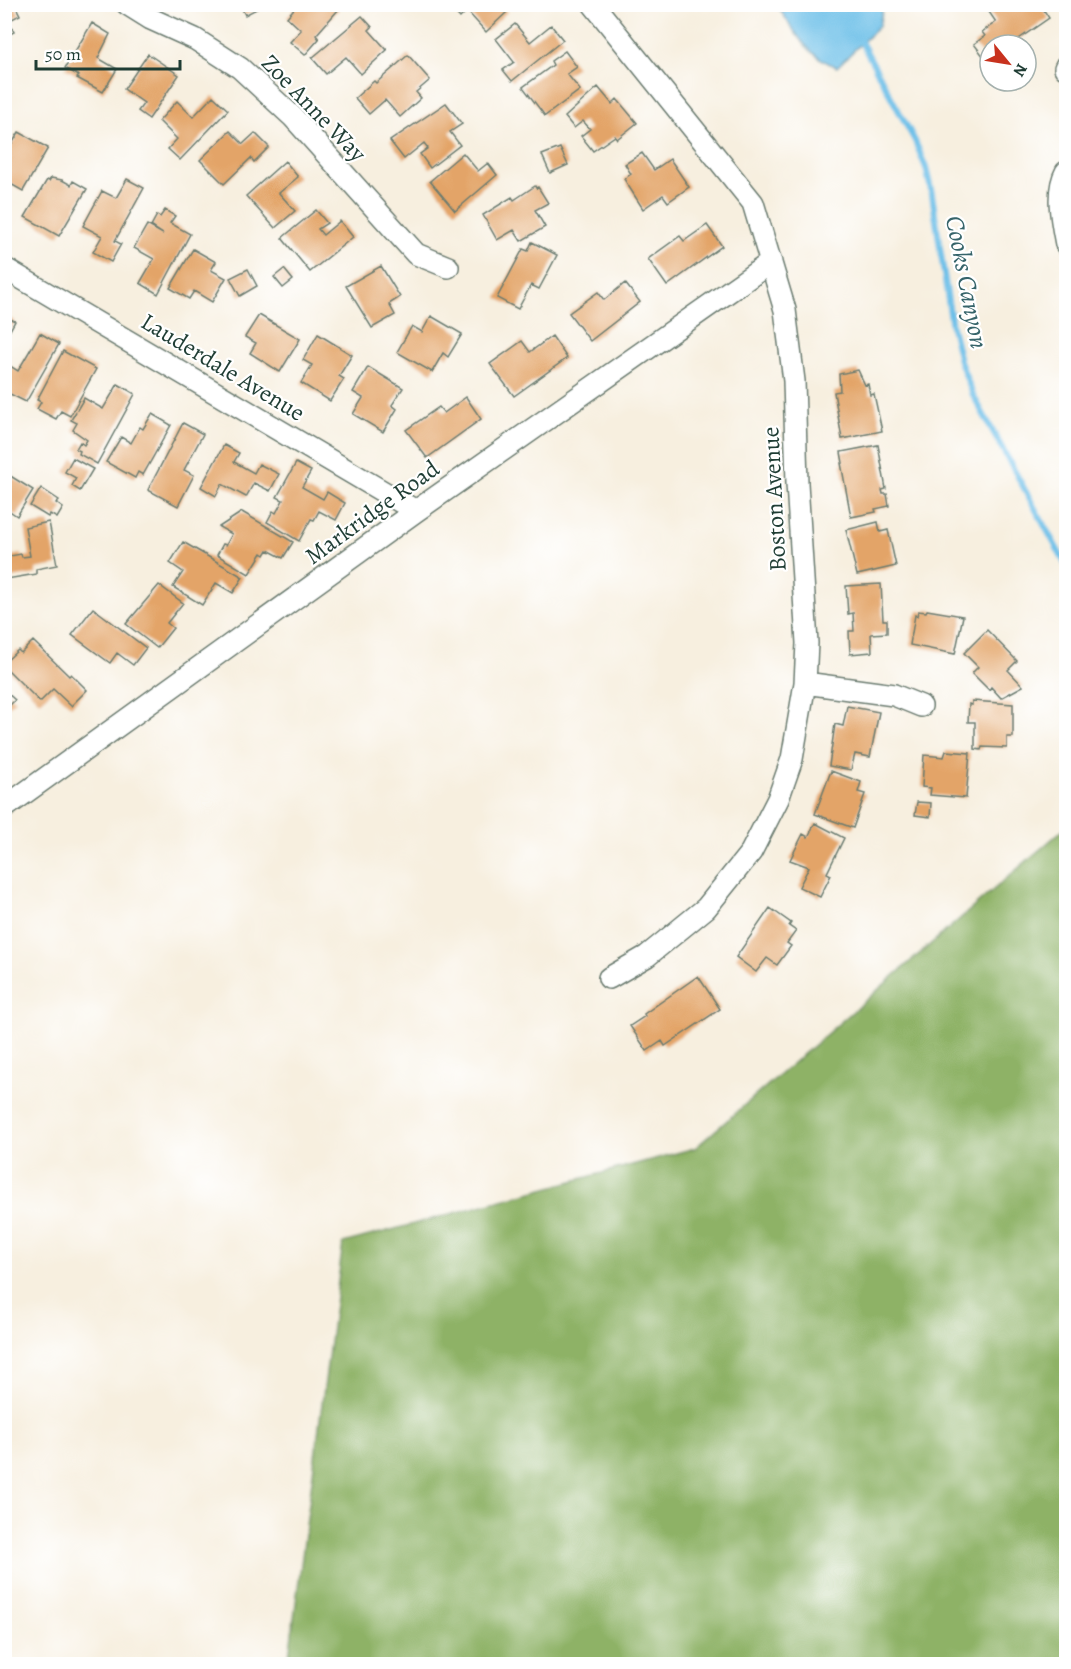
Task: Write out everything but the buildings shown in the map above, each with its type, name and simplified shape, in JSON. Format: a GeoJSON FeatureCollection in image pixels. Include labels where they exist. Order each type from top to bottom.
{"type":"FeatureCollection","features":[{"type":"Feature","properties":{"kind":"street","name":"Zoe Anne Way"},"geometry":{"type":"LineString","coordinates":[[127,4],[151,19],[195,39],[240,68],[293,117],[416,254],[448,267]]}},
{"type":"Feature","properties":{"kind":"street","name":"Boston Avenue"},"geometry":{"type":"LineString","coordinates":[[593,4],[753,203],[785,310],[794,381],[797,483],[807,643],[805,682],[792,759],[778,799],[751,852],[706,908],[647,956],[609,978]]}},
{"type":"Feature","properties":{"kind":"street"},"geometry":{"type":"LineString","coordinates":[[1066,172],[1060,201],[1066,244]]}},
{"type":"Feature","properties":{"kind":"street","name":"Markridge Road"},"geometry":{"type":"LineString","coordinates":[[4,808],[416,511],[771,262]]}},
{"type":"Feature","properties":{"kind":"street","name":"Lauderdale Avenue"},"geometry":{"type":"LineString","coordinates":[[4,268],[416,511]]}},
{"type":"Feature","properties":{"kind":"street"},"geometry":{"type":"LineString","coordinates":[[805,682],[894,695],[921,706]]}},
{"type":"Feature","properties":{"kind":"green space"},"geometry":{"type":"Polygon","coordinates":[[[1066,827],[1066,1664],[288,1664],[343,1243],[695,1148],[1066,827]]]}},
{"type":"Feature","properties":{"kind":"water"},"geometry":{"type":"Polygon","coordinates":[[[777,5],[881,5],[883,7],[879,26],[837,67],[817,56],[802,42],[777,5]]]}},
{"type":"Feature","properties":{"kind":"waterway","name":"Cooks Canyon"},"geometry":{"type":"LineString","coordinates":[[858,36],[915,141],[926,168],[952,327],[960,361],[973,395],[1066,565]]}}]}
